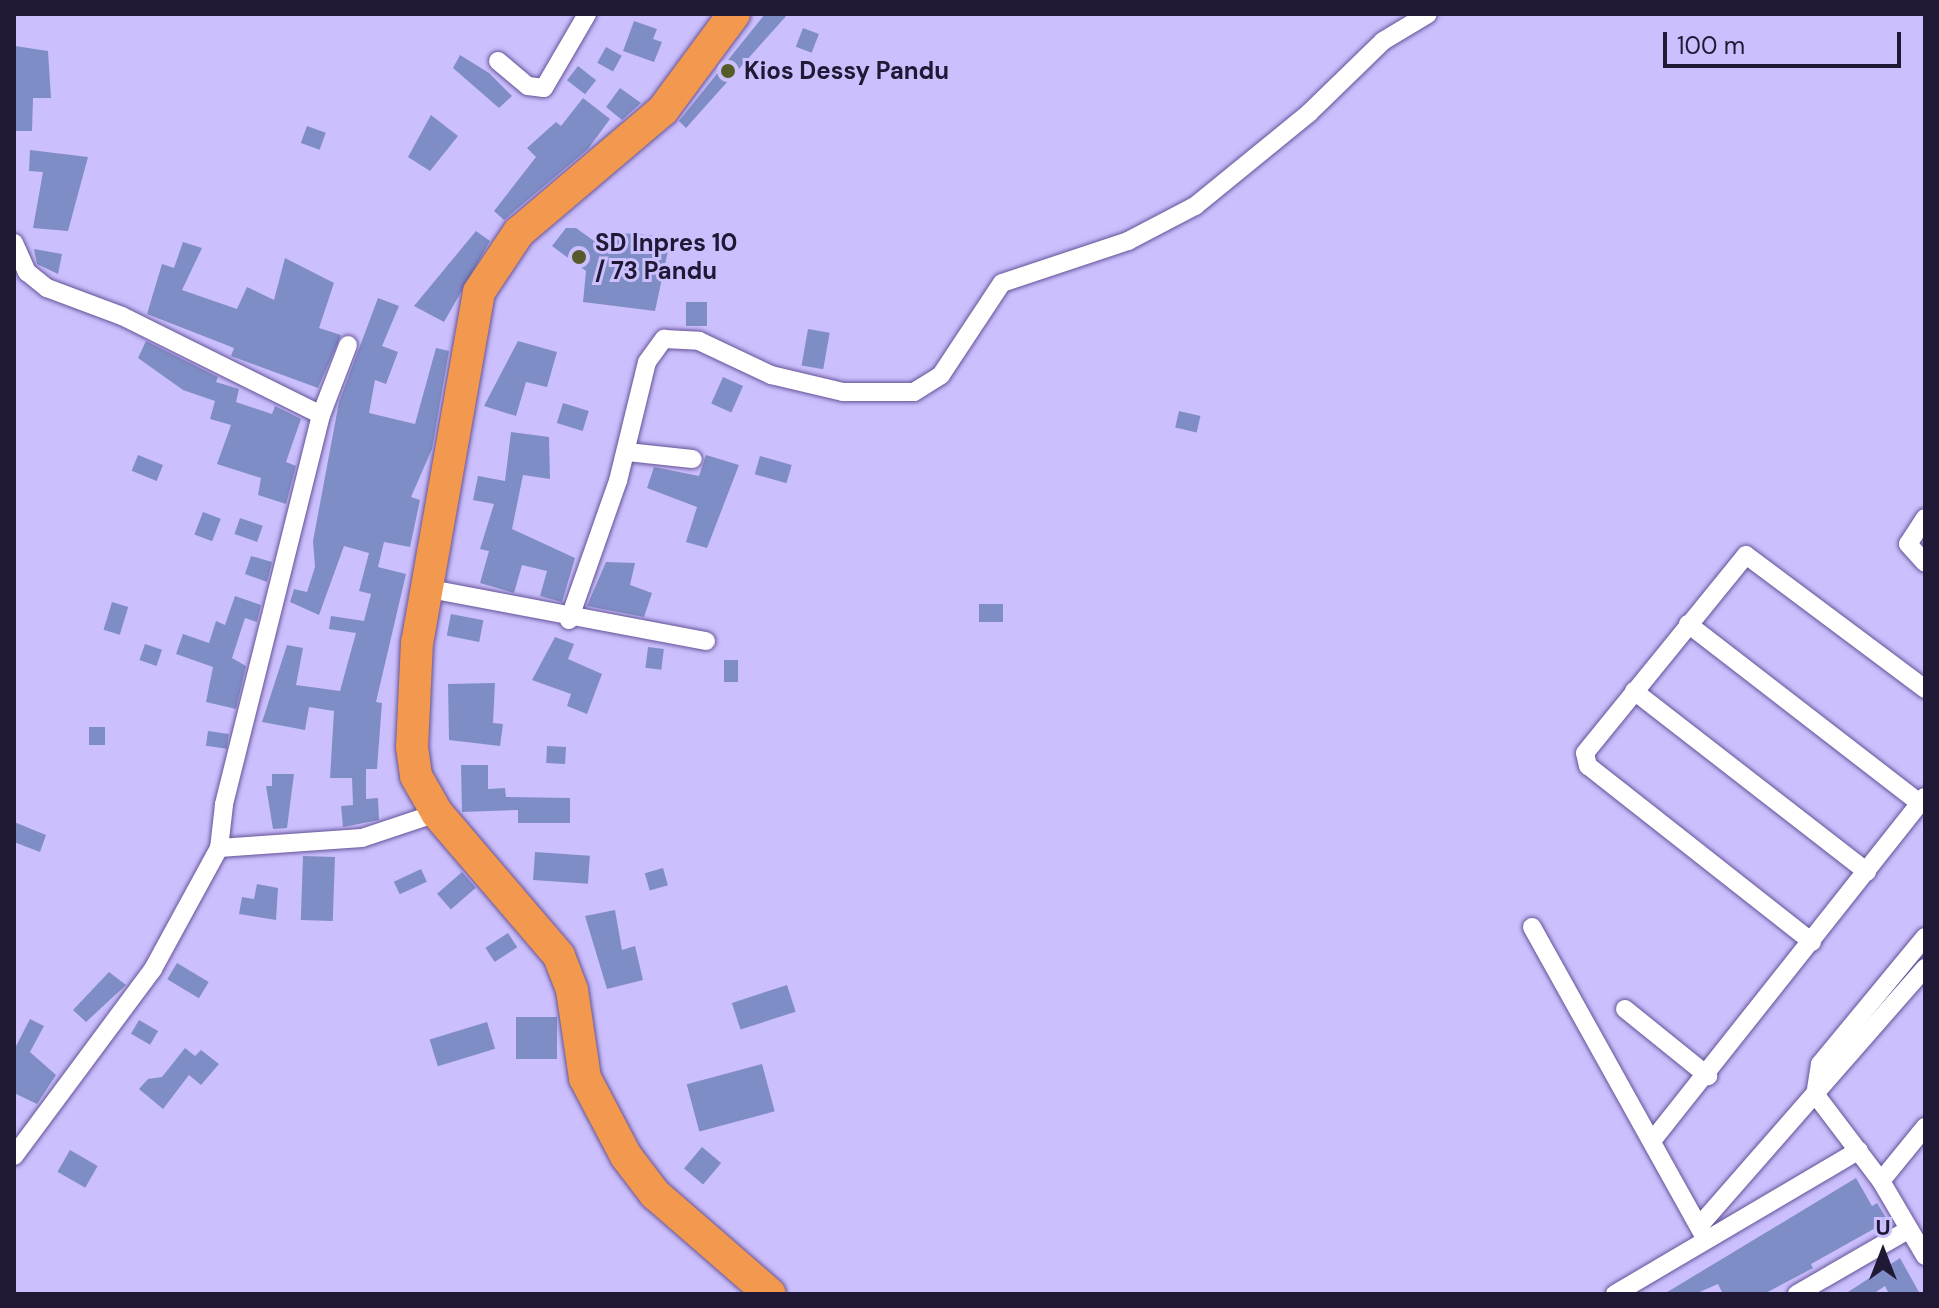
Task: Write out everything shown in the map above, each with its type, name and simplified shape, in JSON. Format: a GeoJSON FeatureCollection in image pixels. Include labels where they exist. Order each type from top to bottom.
{"type":"FeatureCollection","features":[{"type":"Feature","properties":{"kind":"highway"},"geometry":{"type":"LineString","coordinates":[[722,18],[663,110],[519,232],[485,280],[475,306],[425,588],[411,692],[412,747],[416,776],[437,813],[559,956],[572,990],[585,1078],[626,1156],[655,1194],[770,1294]]}},
{"type":"Feature","properties":{"kind":"street"},"geometry":{"type":"LineString","coordinates":[[498,61],[528,86],[544,88],[587,14]]}},
{"type":"Feature","properties":{"kind":"street"},"geometry":{"type":"LineString","coordinates":[[569,620],[627,452],[647,362],[664,339],[699,341],[771,375],[843,392],[893,396],[926,386],[945,369],[1002,283],[1128,241],[1195,206],[1309,113],[1383,41],[1428,14]]}},
{"type":"Feature","properties":{"kind":"street"},"geometry":{"type":"LineString","coordinates":[[14,243],[27,272],[47,288],[122,316],[321,415]]}},
{"type":"Feature","properties":{"kind":"street"},"geometry":{"type":"LineString","coordinates":[[14,1156],[153,969],[219,848],[224,805],[321,415],[348,345]]}},
{"type":"Feature","properties":{"kind":"street"},"geometry":{"type":"LineString","coordinates":[[627,452],[693,459]]}},
{"type":"Feature","properties":{"kind":"street"},"geometry":{"type":"LineString","coordinates":[[1925,518],[1908,544],[1925,563]]}},
{"type":"Feature","properties":{"kind":"street"},"geometry":{"type":"LineString","coordinates":[[1812,942],[1588,766],[1585,753],[1746,555],[1925,689]]}},
{"type":"Feature","properties":{"kind":"street"},"geometry":{"type":"LineString","coordinates":[[425,588],[569,620],[706,641]]}},
{"type":"Feature","properties":{"kind":"street"},"geometry":{"type":"LineString","coordinates":[[1652,1141],[1708,1076],[1922,800],[1688,624]]}},
{"type":"Feature","properties":{"kind":"street"},"geometry":{"type":"LineString","coordinates":[[1634,691],[1867,872]]}},
{"type":"Feature","properties":{"kind":"street"},"geometry":{"type":"LineString","coordinates":[[219,848],[362,838],[437,813]]}},
{"type":"Feature","properties":{"kind":"street"},"geometry":{"type":"LineString","coordinates":[[1532,927],[1703,1233]]}},
{"type":"Feature","properties":{"kind":"street"},"geometry":{"type":"LineString","coordinates":[[1925,937],[1820,1064],[1815,1094],[1881,1181],[1925,1256]]}},
{"type":"Feature","properties":{"kind":"street"},"geometry":{"type":"LineString","coordinates":[[1703,1233],[1815,1094],[1925,968]]}},
{"type":"Feature","properties":{"kind":"street"},"geometry":{"type":"LineString","coordinates":[[1625,1009],[1708,1076]]}},
{"type":"Feature","properties":{"kind":"street"},"geometry":{"type":"LineString","coordinates":[[1881,1181],[1925,1127]]}},
{"type":"Feature","properties":{"kind":"street"},"geometry":{"type":"LineString","coordinates":[[1615,1294],[1703,1233],[1859,1150]]}},
{"type":"Feature","properties":{"kind":"street"},"geometry":{"type":"LineString","coordinates":[[1797,1294],[1908,1230]]}},
{"type":"Feature","properties":{"kind":"building"},"geometry":{"type":"Polygon","coordinates":[[[765,14],[788,14],[686,128],[679,121],[765,14]]]}},
{"type":"Feature","properties":{"kind":"building"},"geometry":{"type":"Polygon","coordinates":[[[634,21],[657,29],[653,39],[662,42],[654,62],[623,51],[634,21]]]}},
{"type":"Feature","properties":{"kind":"building"},"geometry":{"type":"Polygon","coordinates":[[[803,28],[819,34],[812,53],[796,47],[803,28]]]}},
{"type":"Feature","properties":{"kind":"building"},"geometry":{"type":"Polygon","coordinates":[[[15,46],[48,51],[51,98],[33,98],[32,131],[14,131],[15,46]]]}},
{"type":"Feature","properties":{"kind":"building"},"geometry":{"type":"Polygon","coordinates":[[[606,47],[622,56],[613,71],[597,63],[606,47]]]}},
{"type":"Feature","properties":{"kind":"building"},"geometry":{"type":"Polygon","coordinates":[[[460,55],[489,73],[512,96],[499,108],[453,68],[460,55]]]}},
{"type":"Feature","properties":{"kind":"building"},"geometry":{"type":"Polygon","coordinates":[[[578,66],[596,80],[585,94],[567,80],[578,66]]]}},
{"type":"Feature","properties":{"kind":"building"},"geometry":{"type":"Polygon","coordinates":[[[620,88],[641,103],[622,120],[606,107],[620,88]]]}},
{"type":"Feature","properties":{"kind":"building"},"geometry":{"type":"Polygon","coordinates":[[[583,98],[610,119],[588,149],[504,220],[494,211],[536,157],[527,148],[556,122],[561,126],[583,98]]]}},
{"type":"Feature","properties":{"kind":"building"},"geometry":{"type":"Polygon","coordinates":[[[431,115],[458,136],[430,171],[408,157],[431,115]]]}},
{"type":"Feature","properties":{"kind":"building"},"geometry":{"type":"Polygon","coordinates":[[[307,126],[326,133],[320,150],[301,143],[307,126]]]}},
{"type":"Feature","properties":{"kind":"building"},"geometry":{"type":"Polygon","coordinates":[[[30,150],[88,157],[68,231],[33,228],[43,172],[29,171],[30,150]]]}},
{"type":"Feature","properties":{"kind":"building"},"geometry":{"type":"Polygon","coordinates":[[[566,228],[576,228],[608,251],[609,232],[671,237],[655,311],[583,302],[586,271],[552,246],[566,228]]]}},
{"type":"Feature","properties":{"kind":"building"},"geometry":{"type":"Polygon","coordinates":[[[476,231],[490,241],[444,322],[414,306],[476,231]]]}},
{"type":"Feature","properties":{"kind":"building"},"geometry":{"type":"Polygon","coordinates":[[[183,242],[202,248],[182,290],[237,309],[247,287],[274,300],[285,258],[334,283],[319,328],[341,335],[318,388],[231,356],[234,348],[147,314],[162,264],[174,268],[183,242]]]}},
{"type":"Feature","properties":{"kind":"building"},"geometry":{"type":"Polygon","coordinates":[[[34,249],[62,254],[58,274],[37,264],[34,249]]]}},
{"type":"Feature","properties":{"kind":"building"},"geometry":{"type":"Polygon","coordinates":[[[378,298],[399,306],[382,346],[398,352],[386,384],[375,380],[369,413],[415,424],[436,348],[449,351],[432,449],[411,497],[420,500],[410,547],[384,542],[378,567],[406,574],[376,702],[382,703],[377,769],[366,769],[366,799],[378,798],[379,820],[343,827],[341,806],[353,805],[352,778],[330,778],[334,711],[309,707],[305,730],[262,722],[287,645],[303,648],[296,685],[340,691],[356,633],[329,629],[331,616],[364,621],[371,594],[359,591],[369,553],[344,546],[319,615],[290,602],[294,589],[307,592],[315,567],[313,541],[339,402],[378,298]]]}},
{"type":"Feature","properties":{"kind":"building"},"geometry":{"type":"Polygon","coordinates":[[[686,302],[707,302],[707,326],[686,326],[686,302]]]}},
{"type":"Feature","properties":{"kind":"building"},"geometry":{"type":"Polygon","coordinates":[[[808,329],[830,333],[823,369],[802,365],[808,329]]]}},
{"type":"Feature","properties":{"kind":"building"},"geometry":{"type":"Polygon","coordinates":[[[146,341],[218,377],[216,382],[239,389],[236,402],[272,414],[275,406],[301,419],[286,462],[296,466],[286,504],[258,495],[261,478],[217,464],[231,425],[210,419],[215,401],[183,390],[138,358],[146,341]]]}},
{"type":"Feature","properties":{"kind":"building"},"geometry":{"type":"Polygon","coordinates":[[[518,341],[557,352],[547,387],[526,382],[516,416],[484,406],[518,341]]]}},
{"type":"Feature","properties":{"kind":"building"},"geometry":{"type":"Polygon","coordinates":[[[723,377],[743,386],[731,412],[711,403],[723,377]]]}},
{"type":"Feature","properties":{"kind":"building"},"geometry":{"type":"Polygon","coordinates":[[[563,403],[589,411],[583,431],[557,423],[563,403]]]}},
{"type":"Feature","properties":{"kind":"building"},"geometry":{"type":"Polygon","coordinates":[[[1179,411],[1200,416],[1197,433],[1175,428],[1179,411]]]}},
{"type":"Feature","properties":{"kind":"building"},"geometry":{"type":"Polygon","coordinates":[[[511,432],[549,437],[550,479],[523,475],[512,529],[575,558],[562,602],[540,596],[547,571],[522,565],[514,593],[480,583],[489,551],[480,549],[494,504],[473,500],[478,476],[505,481],[511,432]]]}},
{"type":"Feature","properties":{"kind":"building"},"geometry":{"type":"Polygon","coordinates":[[[138,455],[163,465],[157,481],[132,471],[138,455]]]}},
{"type":"Feature","properties":{"kind":"building"},"geometry":{"type":"Polygon","coordinates":[[[706,455],[739,465],[707,548],[686,542],[697,507],[647,488],[654,467],[699,476],[706,455]]]}},
{"type":"Feature","properties":{"kind":"building"},"geometry":{"type":"Polygon","coordinates":[[[760,456],[792,465],[786,483],[755,474],[760,456]]]}},
{"type":"Feature","properties":{"kind":"building"},"geometry":{"type":"Polygon","coordinates":[[[203,512],[221,519],[212,541],[194,534],[203,512]]]}},
{"type":"Feature","properties":{"kind":"building"},"geometry":{"type":"Polygon","coordinates":[[[240,518],[263,526],[257,542],[234,534],[240,518]]]}},
{"type":"Feature","properties":{"kind":"building"},"geometry":{"type":"Polygon","coordinates":[[[251,556],[272,562],[267,582],[245,574],[251,556]]]}},
{"type":"Feature","properties":{"kind":"building"},"geometry":{"type":"Polygon","coordinates":[[[606,562],[635,563],[630,585],[652,593],[644,617],[587,606],[606,562]]]}},
{"type":"Feature","properties":{"kind":"building"},"geometry":{"type":"Polygon","coordinates":[[[235,596],[261,605],[257,622],[245,618],[232,658],[246,666],[236,709],[206,702],[213,667],[176,654],[183,634],[209,643],[216,621],[225,625],[235,596]]]}},
{"type":"Feature","properties":{"kind":"building"},"geometry":{"type":"Polygon","coordinates":[[[112,602],[128,607],[120,635],[104,630],[112,602]]]}},
{"type":"Feature","properties":{"kind":"building"},"geometry":{"type":"Polygon","coordinates":[[[979,604],[1003,604],[1003,622],[979,622],[979,604]]]}},
{"type":"Feature","properties":{"kind":"building"},"geometry":{"type":"Polygon","coordinates":[[[451,614],[483,620],[479,642],[447,636],[451,614]]]}},
{"type":"Feature","properties":{"kind":"building"},"geometry":{"type":"Polygon","coordinates":[[[555,637],[574,644],[568,659],[602,674],[587,714],[567,706],[571,694],[532,680],[555,637]]]}},
{"type":"Feature","properties":{"kind":"building"},"geometry":{"type":"Polygon","coordinates":[[[145,644],[162,650],[156,666],[139,660],[145,644]]]}},
{"type":"Feature","properties":{"kind":"building"},"geometry":{"type":"Polygon","coordinates":[[[648,647],[664,649],[661,670],[645,668],[648,647]]]}},
{"type":"Feature","properties":{"kind":"building"},"geometry":{"type":"Polygon","coordinates":[[[724,660],[738,660],[738,682],[724,682],[724,660]]]}},
{"type":"Feature","properties":{"kind":"building"},"geometry":{"type":"Polygon","coordinates":[[[495,683],[493,723],[503,724],[500,746],[449,740],[448,684],[495,683]]]}},
{"type":"Feature","properties":{"kind":"building"},"geometry":{"type":"Polygon","coordinates":[[[89,727],[105,727],[105,745],[89,745],[89,727]]]}},
{"type":"Feature","properties":{"kind":"building"},"geometry":{"type":"Polygon","coordinates":[[[208,731],[229,734],[227,749],[206,746],[208,731]]]}},
{"type":"Feature","properties":{"kind":"building"},"geometry":{"type":"Polygon","coordinates":[[[547,746],[566,747],[565,764],[546,763],[547,746]]]}},
{"type":"Feature","properties":{"kind":"building"},"geometry":{"type":"Polygon","coordinates":[[[461,765],[488,765],[488,789],[505,788],[506,797],[570,798],[570,823],[518,823],[518,810],[462,812],[461,765]]]}},
{"type":"Feature","properties":{"kind":"building"},"geometry":{"type":"Polygon","coordinates":[[[272,774],[294,774],[287,828],[273,829],[266,786],[272,786],[272,774]]]}},
{"type":"Feature","properties":{"kind":"building"},"geometry":{"type":"Polygon","coordinates":[[[14,822],[46,835],[40,852],[14,842],[14,822]]]}},
{"type":"Feature","properties":{"kind":"building"},"geometry":{"type":"Polygon","coordinates":[[[535,852],[590,856],[588,884],[533,880],[535,852]]]}},
{"type":"Feature","properties":{"kind":"building"},"geometry":{"type":"Polygon","coordinates":[[[303,856],[335,857],[333,921],[301,920],[303,856]]]}},
{"type":"Feature","properties":{"kind":"building"},"geometry":{"type":"Polygon","coordinates":[[[663,868],[668,885],[650,891],[645,873],[663,868]]]}},
{"type":"Feature","properties":{"kind":"building"},"geometry":{"type":"Polygon","coordinates":[[[421,869],[427,882],[400,894],[394,882],[421,869]]]}},
{"type":"Feature","properties":{"kind":"building"},"geometry":{"type":"Polygon","coordinates":[[[462,872],[476,888],[451,909],[437,894],[462,872]]]}},
{"type":"Feature","properties":{"kind":"building"},"geometry":{"type":"Polygon","coordinates":[[[257,884],[278,888],[276,920],[239,914],[242,897],[254,899],[257,884]]]}},
{"type":"Feature","properties":{"kind":"building"},"geometry":{"type":"Polygon","coordinates":[[[615,910],[622,950],[635,946],[643,980],[607,989],[585,916],[615,910]]]}},
{"type":"Feature","properties":{"kind":"building"},"geometry":{"type":"Polygon","coordinates":[[[508,933],[517,947],[495,962],[485,948],[508,933]]]}},
{"type":"Feature","properties":{"kind":"building"},"geometry":{"type":"Polygon","coordinates":[[[177,963],[209,982],[199,998],[167,979],[177,963]]]}},
{"type":"Feature","properties":{"kind":"building"},"geometry":{"type":"Polygon","coordinates":[[[109,972],[126,985],[86,1022],[73,1010],[109,972]]]}},
{"type":"Feature","properties":{"kind":"building"},"geometry":{"type":"Polygon","coordinates":[[[787,985],[796,1012],[740,1030],[732,1003],[787,985]]]}},
{"type":"Feature","properties":{"kind":"building"},"geometry":{"type":"Polygon","coordinates":[[[516,1017],[557,1017],[557,1059],[516,1059],[516,1017]]]}},
{"type":"Feature","properties":{"kind":"building"},"geometry":{"type":"Polygon","coordinates":[[[30,1019],[44,1026],[30,1052],[56,1075],[37,1104],[14,1093],[14,1050],[30,1019]]]}},
{"type":"Feature","properties":{"kind":"building"},"geometry":{"type":"Polygon","coordinates":[[[139,1020],[158,1031],[150,1045],[131,1034],[139,1020]]]}},
{"type":"Feature","properties":{"kind":"building"},"geometry":{"type":"Polygon","coordinates":[[[487,1022],[495,1049],[438,1066],[430,1040],[487,1022]]]}},
{"type":"Feature","properties":{"kind":"building"},"geometry":{"type":"Polygon","coordinates":[[[185,1048],[195,1056],[201,1050],[219,1064],[201,1085],[189,1075],[163,1109],[139,1089],[148,1079],[162,1077],[185,1048]]]}},
{"type":"Feature","properties":{"kind":"building"},"geometry":{"type":"Polygon","coordinates":[[[762,1064],[775,1111],[699,1132],[687,1084],[762,1064]]]}},
{"type":"Feature","properties":{"kind":"building"},"geometry":{"type":"Polygon","coordinates":[[[702,1147],[721,1163],[703,1185],[684,1168],[702,1147]]]}},
{"type":"Feature","properties":{"kind":"building"},"geometry":{"type":"Polygon","coordinates":[[[70,1150],[98,1166],[85,1188],[58,1172],[70,1150]]]}},
{"type":"Feature","properties":{"kind":"building"},"geometry":{"type":"Polygon","coordinates":[[[1856,1178],[1872,1206],[1877,1203],[1888,1221],[1811,1264],[1813,1268],[1764,1294],[1723,1294],[1718,1284],[1695,1294],[1664,1294],[1856,1178]]]}},
{"type":"Feature","properties":{"kind":"building"},"geometry":{"type":"Polygon","coordinates":[[[1900,1258],[1920,1294],[1889,1294],[1885,1286],[1873,1294],[1845,1294],[1900,1258]]]}},
{"type":"Feature","properties":{"kind":"place","name":"Kios Dessy Pandu"},"geometry":{"type":"Point","coordinates":[728,71]}},
{"type":"Feature","properties":{"kind":"place","name":"SD Inpres 10 / 73 Pandu"},"geometry":{"type":"Point","coordinates":[579,257]}}]}
